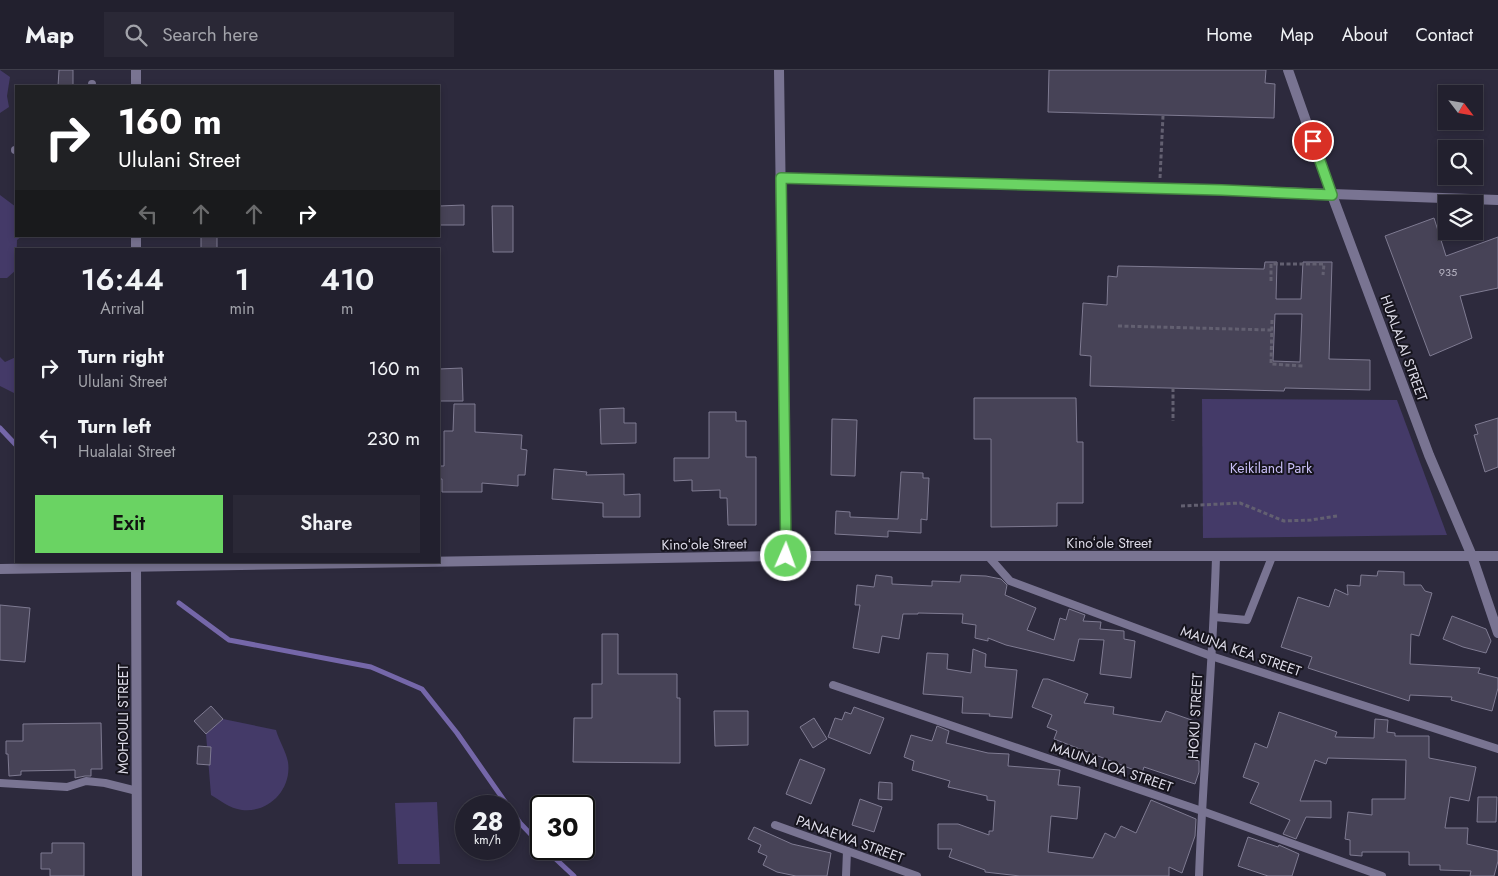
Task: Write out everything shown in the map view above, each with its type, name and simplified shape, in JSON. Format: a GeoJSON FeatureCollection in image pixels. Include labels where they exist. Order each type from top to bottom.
{"type":"FeatureCollection","features":[{"type":"Feature","properties":{"kind":"street"},"geometry":{"type":"LineString","coordinates":[[136,70],[136,85]]}},
{"type":"Feature","properties":{"kind":"street"},"geometry":{"type":"LineString","coordinates":[[779,70],[786,556]]}},
{"type":"Feature","properties":{"kind":"street","name":"HUALALAI STREET"},"geometry":{"type":"LineString","coordinates":[[1288,70],[1332,195],[1429,455],[1472,556],[1498,633]]}},
{"type":"Feature","properties":{"kind":"street"},"geometry":{"type":"LineString","coordinates":[[781,178],[1159,188],[1498,200]]}},
{"type":"Feature","properties":{"kind":"street","name":"Kinoʻole Street"},"geometry":{"type":"LineString","coordinates":[[440,560],[786,556],[1498,556]]}},
{"type":"Feature","properties":{"kind":"street","name":"Kinoʻole Street"},"geometry":{"type":"LineString","coordinates":[[0,569],[217,563]]}},
{"type":"Feature","properties":{"kind":"street","name":"MOHOULI STREET"},"geometry":{"type":"LineString","coordinates":[[136,564],[137,876]]}},
{"type":"Feature","properties":{"kind":"lane","name":"MAUNA KEA STREET"},"geometry":{"type":"LineString","coordinates":[[988,556],[1010,581],[1210,656],[1498,749]]}},
{"type":"Feature","properties":{"kind":"lane","name":"HOKU STREET"},"geometry":{"type":"LineString","coordinates":[[1199,876],[1216,557]]}},
{"type":"Feature","properties":{"kind":"lane"},"geometry":{"type":"LineString","coordinates":[[1214,617],[1247,620],[1272,557]]}},
{"type":"Feature","properties":{"kind":"lane","name":"MAUNA LOA STREET"},"geometry":{"type":"LineString","coordinates":[[833,685],[1202,811],[1382,876]]}},
{"type":"Feature","properties":{"kind":"lane"},"geometry":{"type":"LineString","coordinates":[[0,782],[67,787],[86,781],[104,783],[137,791]]}},
{"type":"Feature","properties":{"kind":"lane","name":"PANAEWA STREET"},"geometry":{"type":"LineString","coordinates":[[775,825],[917,876]]}},
{"type":"Feature","properties":{"kind":"lane"},"geometry":{"type":"LineString","coordinates":[[846,876],[847,851]]}},
{"type":"Feature","properties":{"kind":"path"},"geometry":{"type":"LineString","coordinates":[[1159,188],[1163,116]]}},
{"type":"Feature","properties":{"kind":"path"},"geometry":{"type":"LineString","coordinates":[[1271,281],[1271,264],[1324,264],[1324,275]]}},
{"type":"Feature","properties":{"kind":"path"},"geometry":{"type":"LineString","coordinates":[[1272,320],[1271,364],[1304,366]]}},
{"type":"Feature","properties":{"kind":"path"},"geometry":{"type":"LineString","coordinates":[[1118,326],[1272,330]]}},
{"type":"Feature","properties":{"kind":"path"},"geometry":{"type":"LineString","coordinates":[[1173,388],[1173,421]]}},
{"type":"Feature","properties":{"kind":"path"},"geometry":{"type":"LineString","coordinates":[[1181,506],[1240,503],[1284,521],[1311,520],[1337,516]]}},
{"type":"Feature","properties":{"kind":"green space"},"geometry":{"type":"Polygon","coordinates":[[[0,70],[10,77],[7,96],[9,107],[0,113],[0,70]]]}},
{"type":"Feature","properties":{"kind":"green space"},"geometry":{"type":"Polygon","coordinates":[[[0,195],[15,206],[15,237],[21,237],[17,240],[17,248],[15,248],[15,271],[7,278],[0,278],[0,195]]]}},
{"type":"Feature","properties":{"kind":"green space"},"geometry":{"type":"Polygon","coordinates":[[[0,357],[5,362],[15,357],[15,394],[0,386],[0,357]]]}},
{"type":"Feature","properties":{"kind":"green space","name":"Keikiland Park"},"geometry":{"type":"Polygon","coordinates":[[[1202,399],[1397,400],[1447,535],[1203,538],[1202,399]]]}},
{"type":"Feature","properties":{"kind":"green space"},"geometry":{"type":"Polygon","coordinates":[[[223,719],[276,730],[287,758],[288,772],[286,781],[277,797],[261,808],[242,810],[233,808],[211,795],[206,734],[223,719]]]}},
{"type":"Feature","properties":{"kind":"green space"},"geometry":{"type":"Polygon","coordinates":[[[437,802],[440,864],[398,864],[395,803],[437,802]]]}},
{"type":"Feature","properties":{"kind":"building"},"geometry":{"type":"Polygon","coordinates":[[[59,70],[73,70],[73,85],[58,85],[59,70]]]}},
{"type":"Feature","properties":{"kind":"building"},"geometry":{"type":"Polygon","coordinates":[[[1049,70],[1266,70],[1265,83],[1275,84],[1274,118],[1048,112],[1049,70]]]}},
{"type":"Feature","properties":{"kind":"building"},"geometry":{"type":"Polygon","coordinates":[[[464,205],[464,225],[440,225],[440,206],[464,205]]]}},
{"type":"Feature","properties":{"kind":"building"},"geometry":{"type":"Polygon","coordinates":[[[492,206],[513,206],[513,252],[493,252],[492,206]]]}},
{"type":"Feature","properties":{"kind":"building"},"geometry":{"type":"Polygon","coordinates":[[[1434,218],[1438,231],[1438,240],[1441,240],[1446,256],[1498,237],[1498,288],[1460,296],[1472,338],[1430,356],[1385,236],[1434,218]]]}},
{"type":"Feature","properties":{"kind":"building"},"geometry":{"type":"Polygon","coordinates":[[[201,237],[217,237],[217,248],[201,248],[201,237]]]}},
{"type":"Feature","properties":{"kind":"building"},"geometry":{"type":"Polygon","coordinates":[[[1265,262],[1277,262],[1276,299],[1301,299],[1303,262],[1332,262],[1329,359],[1370,360],[1370,390],[1285,388],[1284,391],[1090,386],[1091,356],[1080,355],[1083,303],[1107,305],[1108,276],[1117,277],[1118,266],[1264,269],[1265,262]],[[1275,314],[1273,361],[1300,362],[1302,314],[1275,314]]]}},
{"type":"Feature","properties":{"kind":"building"},"geometry":{"type":"Polygon","coordinates":[[[462,368],[463,401],[440,401],[440,369],[462,368]]]}},
{"type":"Feature","properties":{"kind":"building"},"geometry":{"type":"Polygon","coordinates":[[[974,398],[1076,398],[1077,442],[1083,442],[1083,503],[1057,503],[1057,526],[991,527],[991,439],[974,439],[974,398]]]}},
{"type":"Feature","properties":{"kind":"building"},"geometry":{"type":"Polygon","coordinates":[[[454,404],[475,404],[475,432],[522,435],[521,449],[527,450],[525,475],[518,475],[518,486],[482,483],[482,492],[442,492],[440,466],[444,466],[444,431],[453,431],[454,404]]]}},
{"type":"Feature","properties":{"kind":"building"},"geometry":{"type":"Polygon","coordinates":[[[624,408],[624,423],[636,423],[636,443],[601,444],[600,409],[624,408]]]}},
{"type":"Feature","properties":{"kind":"building"},"geometry":{"type":"Polygon","coordinates":[[[709,412],[736,412],[736,421],[746,421],[746,457],[756,457],[756,525],[728,525],[727,498],[720,498],[720,490],[692,491],[692,480],[674,481],[674,458],[709,458],[709,412]]]}},
{"type":"Feature","properties":{"kind":"building"},"geometry":{"type":"Polygon","coordinates":[[[1498,418],[1498,467],[1485,472],[1474,435],[1478,434],[1475,425],[1498,418]]]}},
{"type":"Feature","properties":{"kind":"building"},"geometry":{"type":"Polygon","coordinates":[[[832,419],[857,420],[855,476],[831,475],[832,419]]]}},
{"type":"Feature","properties":{"kind":"building"},"geometry":{"type":"Polygon","coordinates":[[[554,469],[587,472],[586,475],[624,474],[624,495],[640,494],[640,517],[603,517],[603,503],[552,499],[554,469]]]}},
{"type":"Feature","properties":{"kind":"building"},"geometry":{"type":"Polygon","coordinates":[[[901,472],[923,473],[923,478],[929,478],[927,520],[921,519],[921,533],[888,531],[888,537],[835,534],[836,511],[850,512],[850,517],[898,519],[901,472]]]}},
{"type":"Feature","properties":{"kind":"building"},"geometry":{"type":"Polygon","coordinates":[[[1378,571],[1404,572],[1404,585],[1421,585],[1425,591],[1432,593],[1419,636],[1411,634],[1410,664],[1480,668],[1478,673],[1498,678],[1498,688],[1492,711],[1451,700],[1452,697],[1410,695],[1409,701],[1308,668],[1312,657],[1281,647],[1298,597],[1329,607],[1335,589],[1348,595],[1347,585],[1360,586],[1361,575],[1377,576],[1378,571]]]}},
{"type":"Feature","properties":{"kind":"building"},"geometry":{"type":"Polygon","coordinates":[[[876,575],[892,577],[892,584],[932,586],[932,581],[960,582],[961,575],[1001,579],[1007,585],[1005,595],[1036,608],[1027,630],[1054,640],[1060,618],[1066,620],[1069,609],[1085,615],[1083,621],[1101,622],[1100,629],[1124,631],[1124,639],[1135,641],[1131,678],[1100,674],[1104,640],[1079,639],[1074,661],[1006,645],[988,638],[988,641],[975,638],[976,625],[962,623],[963,614],[903,614],[899,639],[882,636],[879,653],[853,648],[860,605],[855,605],[857,585],[874,587],[876,575]]]}},
{"type":"Feature","properties":{"kind":"building"},"geometry":{"type":"Polygon","coordinates":[[[0,605],[30,608],[25,662],[0,660],[0,605]]]}},
{"type":"Feature","properties":{"kind":"building"},"geometry":{"type":"Polygon","coordinates":[[[1452,616],[1486,629],[1491,641],[1486,653],[1443,639],[1452,616]]]}},
{"type":"Feature","properties":{"kind":"building"},"geometry":{"type":"Polygon","coordinates":[[[602,634],[618,634],[618,674],[677,674],[677,698],[680,698],[680,763],[573,762],[574,718],[592,718],[592,684],[602,684],[602,634]]]}},
{"type":"Feature","properties":{"kind":"building"},"geometry":{"type":"Polygon","coordinates":[[[973,649],[986,654],[985,667],[1017,670],[1012,718],[989,716],[990,714],[962,713],[963,697],[923,694],[927,653],[948,654],[947,669],[971,673],[973,649]]]}},
{"type":"Feature","properties":{"kind":"building"},"geometry":{"type":"Polygon","coordinates":[[[1043,679],[1048,679],[1088,694],[1084,703],[1114,707],[1113,714],[1161,722],[1166,711],[1200,723],[1187,757],[1199,761],[1199,772],[1195,784],[1144,767],[1142,773],[1054,739],[1057,731],[1047,727],[1052,715],[1032,707],[1043,679]]]}},
{"type":"Feature","properties":{"kind":"building"},"geometry":{"type":"Polygon","coordinates":[[[211,706],[223,719],[206,734],[194,721],[211,706]]]}},
{"type":"Feature","properties":{"kind":"building"},"geometry":{"type":"Polygon","coordinates":[[[854,707],[884,718],[870,754],[828,737],[835,718],[842,720],[845,712],[851,714],[854,707]]]}},
{"type":"Feature","properties":{"kind":"building"},"geometry":{"type":"Polygon","coordinates":[[[714,711],[748,711],[748,745],[715,746],[714,711]]]}},
{"type":"Feature","properties":{"kind":"building"},"geometry":{"type":"Polygon","coordinates":[[[1279,712],[1337,732],[1335,737],[1374,738],[1375,719],[1388,720],[1387,732],[1395,733],[1395,736],[1429,736],[1429,758],[1476,767],[1469,801],[1450,797],[1445,828],[1468,828],[1467,844],[1498,851],[1498,861],[1494,876],[1470,876],[1471,871],[1440,870],[1440,865],[1409,865],[1409,852],[1362,852],[1362,856],[1350,855],[1350,840],[1345,839],[1348,812],[1372,815],[1372,799],[1405,799],[1406,760],[1328,758],[1326,764],[1315,760],[1300,801],[1331,801],[1331,818],[1306,817],[1296,839],[1283,834],[1290,820],[1250,803],[1259,783],[1243,777],[1255,743],[1267,748],[1279,712]]]}},
{"type":"Feature","properties":{"kind":"building"},"geometry":{"type":"Polygon","coordinates":[[[814,718],[827,739],[813,748],[800,727],[814,718]]]}},
{"type":"Feature","properties":{"kind":"building"},"geometry":{"type":"Polygon","coordinates":[[[101,723],[102,769],[91,769],[91,776],[75,778],[75,770],[21,771],[21,775],[9,776],[6,741],[23,741],[23,724],[101,723]]]}},
{"type":"Feature","properties":{"kind":"building"},"geometry":{"type":"Polygon","coordinates":[[[937,726],[949,731],[946,743],[988,753],[1009,754],[1008,766],[1060,770],[1058,785],[1080,787],[1077,819],[1051,816],[1048,852],[1093,858],[1105,833],[1115,838],[1121,826],[1136,833],[1151,800],[1196,819],[1195,836],[1182,873],[1169,867],[1169,876],[1020,876],[985,872],[985,870],[949,857],[952,849],[938,849],[938,824],[958,824],[989,835],[989,831],[993,831],[995,801],[987,800],[987,796],[948,787],[950,781],[912,770],[914,761],[904,757],[911,735],[932,741],[937,726]]]}},
{"type":"Feature","properties":{"kind":"building"},"geometry":{"type":"Polygon","coordinates":[[[198,746],[211,747],[210,765],[197,764],[198,746]]]}},
{"type":"Feature","properties":{"kind":"building"},"geometry":{"type":"Polygon","coordinates":[[[800,759],[825,769],[811,804],[786,794],[800,759]]]}},
{"type":"Feature","properties":{"kind":"building"},"geometry":{"type":"Polygon","coordinates":[[[879,782],[892,783],[892,800],[878,799],[879,782]]]}},
{"type":"Feature","properties":{"kind":"building"},"geometry":{"type":"Polygon","coordinates":[[[1478,797],[1497,797],[1496,822],[1477,822],[1478,797]]]}},
{"type":"Feature","properties":{"kind":"building"},"geometry":{"type":"Polygon","coordinates":[[[860,799],[882,807],[874,832],[852,825],[860,799]]]}},
{"type":"Feature","properties":{"kind":"building"},"geometry":{"type":"Polygon","coordinates":[[[754,827],[792,844],[831,853],[827,876],[796,876],[777,872],[763,865],[767,856],[758,852],[761,845],[748,839],[754,827]]]}},
{"type":"Feature","properties":{"kind":"building"},"geometry":{"type":"Polygon","coordinates":[[[1248,837],[1278,847],[1279,845],[1299,854],[1292,876],[1268,876],[1238,866],[1248,837]]]}},
{"type":"Feature","properties":{"kind":"building"},"geometry":{"type":"Polygon","coordinates":[[[52,843],[84,843],[84,876],[50,876],[50,869],[41,869],[41,853],[52,853],[52,843]]]}},
{"type":"Feature","properties":{"kind":"waterway"},"geometry":{"type":"LineString","coordinates":[[0,428],[15,444]]}},
{"type":"Feature","properties":{"kind":"waterway"},"geometry":{"type":"LineString","coordinates":[[179,603],[229,640],[371,667],[422,689],[457,733],[500,795]]}},
{"type":"Feature","properties":{"kind":"waterway"},"geometry":{"type":"LineString","coordinates":[[520,823],[530,833]]}},
{"type":"Feature","properties":{"kind":"waterway"},"geometry":{"type":"LineString","coordinates":[[557,860],[574,876]]}},
{"type":"Feature","properties":{"kind":"route"},"geometry":{"type":"LineString","coordinates":[[786,556],[781,178],[1222,190],[1332,195],[1313,141]]}}]}
